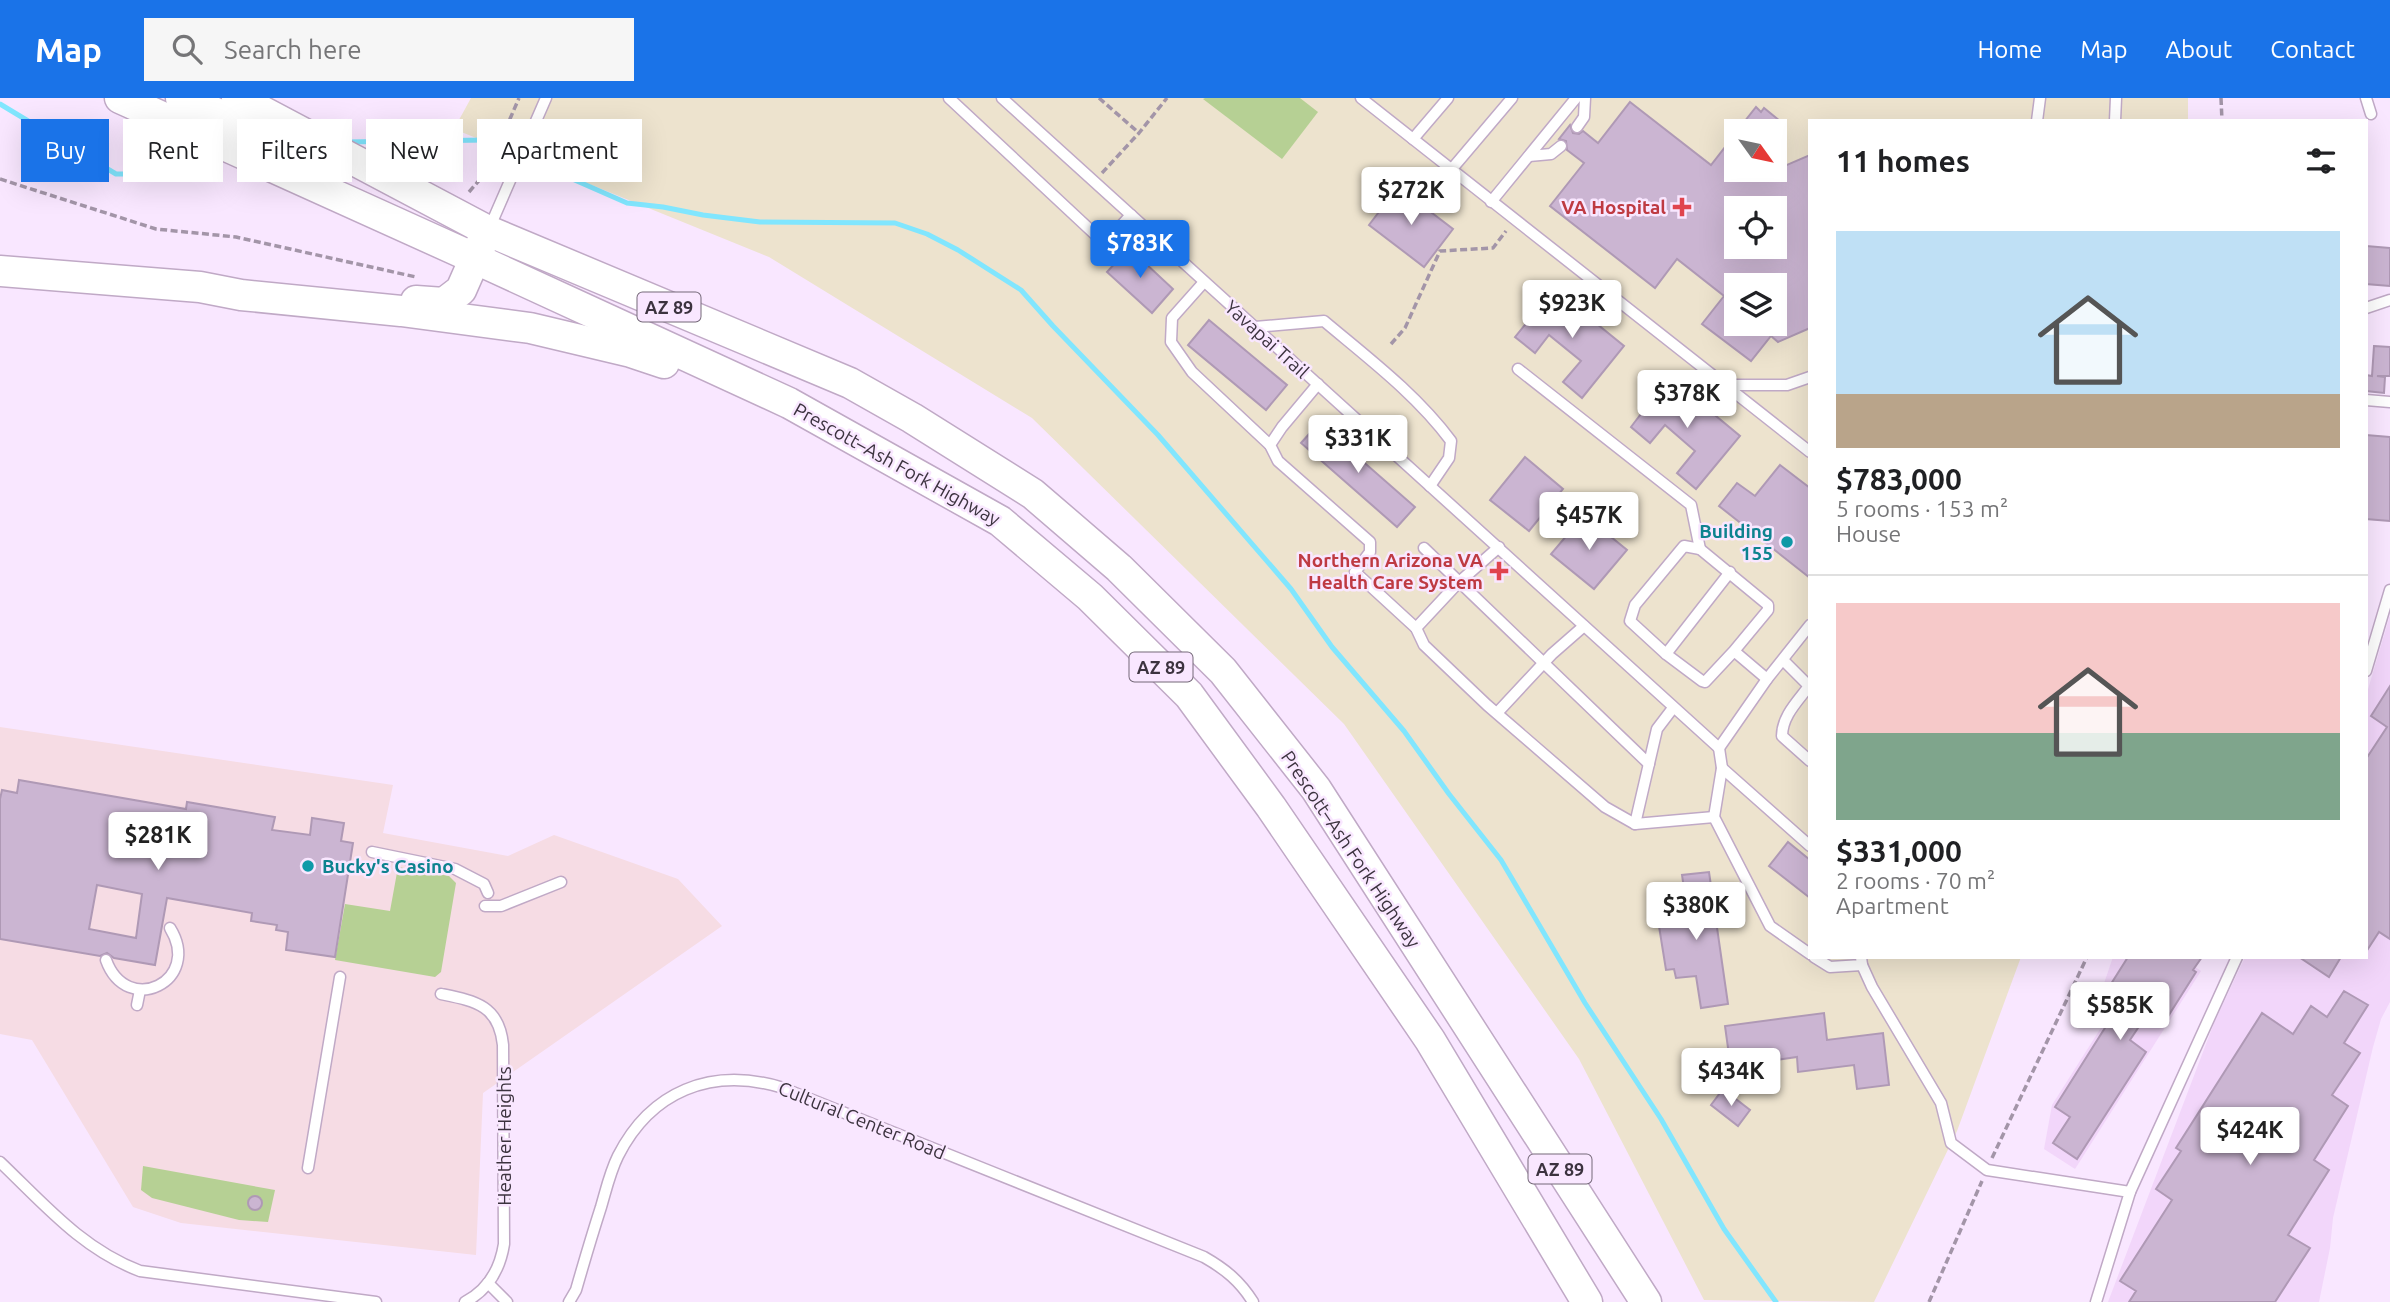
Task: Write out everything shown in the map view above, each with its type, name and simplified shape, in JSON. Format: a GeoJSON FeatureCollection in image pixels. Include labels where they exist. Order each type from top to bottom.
{"type":"FeatureCollection","features":[{"type":"Feature","properties":{"kind":"main road","name":"AZ 89"},"geometry":{"type":"LineString","coordinates":[[120,98],[474,258]]}},
{"type":"Feature","properties":{"kind":"main road"},"geometry":{"type":"LineString","coordinates":[[181,98],[315,156],[456,222],[488,231],[461,290],[444,303],[239,283],[200,287]]}},
{"type":"Feature","properties":{"kind":"main road","name":"AZ 89"},"geometry":{"type":"LineString","coordinates":[[237,98],[488,231]]}},
{"type":"Feature","properties":{"kind":"main road","name":"Prescott–Ash Fork Highway"},"geometry":{"type":"LineString","coordinates":[[488,231],[850,383],[912,418],[1033,494],[1119,568],[1223,671],[1316,789],[1646,1302]]}},
{"type":"Feature","properties":{"kind":"main road","name":"Prescott–Ash Fork Highway"},"geometry":{"type":"LineString","coordinates":[[474,258],[789,403],[1000,520],[1090,597],[1189,695],[1271,807],[1430,1040],[1587,1302]]}},
{"type":"Feature","properties":{"kind":"main road"},"geometry":{"type":"LineString","coordinates":[[0,271],[200,287],[241,295],[401,311],[530,328],[631,352],[789,403]]}},
{"type":"Feature","properties":{"kind":"lane"},"geometry":{"type":"LineString","coordinates":[[488,231],[546,98]]}},
{"type":"Feature","properties":{"kind":"lane"},"geometry":{"type":"LineString","coordinates":[[949,98],[1100,239],[1108,240],[1131,215]]}},
{"type":"Feature","properties":{"kind":"lane","name":"Yavapai Trail"},"geometry":{"type":"LineString","coordinates":[[1002,98],[1719,748]]}},
{"type":"Feature","properties":{"kind":"lane"},"geometry":{"type":"LineString","coordinates":[[1361,98],[1808,450]]}},
{"type":"Feature","properties":{"kind":"lane"},"geometry":{"type":"LineString","coordinates":[[1451,170],[1512,98]]}},
{"type":"Feature","properties":{"kind":"lane"},"geometry":{"type":"LineString","coordinates":[[1491,202],[1576,98]]}},
{"type":"Feature","properties":{"kind":"lane"},"geometry":{"type":"LineString","coordinates":[[1577,127],[1584,117],[1585,98]]}},
{"type":"Feature","properties":{"kind":"lane"},"geometry":{"type":"LineString","coordinates":[[2036,119],[2040,98]]}},
{"type":"Feature","properties":{"kind":"lane"},"geometry":{"type":"LineString","coordinates":[[2115,119],[2116,98]]}},
{"type":"Feature","properties":{"kind":"lane"},"geometry":{"type":"LineString","coordinates":[[2366,98],[2371,114]]}},
{"type":"Feature","properties":{"kind":"lane"},"geometry":{"type":"LineString","coordinates":[[1413,139],[1443,100]]}},
{"type":"Feature","properties":{"kind":"lane"},"geometry":{"type":"LineString","coordinates":[[1529,156],[1551,154],[1561,146]]}},
{"type":"Feature","properties":{"kind":"lane"},"geometry":{"type":"LineString","coordinates":[[1204,282],[1172,318],[1171,342],[1192,372],[1270,445],[1278,461],[1370,542],[1370,552],[1355,572],[1416,628],[1423,645],[1605,807],[1636,824],[1714,817]]}},
{"type":"Feature","properties":{"kind":"lane"},"geometry":{"type":"LineString","coordinates":[[2368,307],[2390,300]]}},
{"type":"Feature","properties":{"kind":"lane"},"geometry":{"type":"LineString","coordinates":[[1255,327],[1324,321],[1381,369],[1435,420],[1451,441],[1449,458],[1430,486]]}},
{"type":"Feature","properties":{"kind":"lane"},"geometry":{"type":"LineString","coordinates":[[1518,369],[1691,505],[1700,548]]}},
{"type":"Feature","properties":{"kind":"lane"},"geometry":{"type":"LineString","coordinates":[[1724,386],[1787,385],[1808,378]]}},
{"type":"Feature","properties":{"kind":"lane"},"geometry":{"type":"LineString","coordinates":[[1270,445],[1318,384]]}},
{"type":"Feature","properties":{"kind":"lane"},"geometry":{"type":"LineString","coordinates":[[2368,400],[2390,402]]}},
{"type":"Feature","properties":{"kind":"lane"},"geometry":{"type":"LineString","coordinates":[[1684,546],[1700,548],[1730,572],[1768,605],[1768,610],[1734,651],[1702,681],[1666,654],[1630,621],[1635,605],[1684,546]]}},
{"type":"Feature","properties":{"kind":"lane"},"geometry":{"type":"LineString","coordinates":[[1416,628],[1458,583],[1499,547]]}},
{"type":"Feature","properties":{"kind":"lane"},"geometry":{"type":"LineString","coordinates":[[1424,548],[1649,764]]}},
{"type":"Feature","properties":{"kind":"lane"},"geometry":{"type":"LineString","coordinates":[[1666,654],[1730,572]]}},
{"type":"Feature","properties":{"kind":"lane"},"geometry":{"type":"LineString","coordinates":[[2368,664],[2390,590]]}},
{"type":"Feature","properties":{"kind":"lane"},"geometry":{"type":"LineString","coordinates":[[1497,713],[1542,664],[1584,626]]}},
{"type":"Feature","properties":{"kind":"lane"},"geometry":{"type":"LineString","coordinates":[[1808,628],[1767,679],[1719,748],[1722,768],[1714,817],[1770,926],[1808,953]]}},
{"type":"Feature","properties":{"kind":"lane"},"geometry":{"type":"LineString","coordinates":[[1734,651],[1767,679]]}},
{"type":"Feature","properties":{"kind":"lane"},"geometry":{"type":"LineString","coordinates":[[1783,660],[1808,684]]}},
{"type":"Feature","properties":{"kind":"lane"},"geometry":{"type":"LineString","coordinates":[[1808,689],[1782,726],[1782,736],[1808,759]]}},
{"type":"Feature","properties":{"kind":"lane"},"geometry":{"type":"LineString","coordinates":[[1636,824],[1657,729],[1673,708]]}},
{"type":"Feature","properties":{"kind":"lane"},"geometry":{"type":"LineString","coordinates":[[1722,768],[1808,844]]}},
{"type":"Feature","properties":{"kind":"lane"},"geometry":{"type":"LineString","coordinates":[[372,852],[455,869],[484,884],[488,893]]}},
{"type":"Feature","properties":{"kind":"lane"},"geometry":{"type":"LineString","coordinates":[[485,906],[501,906],[561,882]]}},
{"type":"Feature","properties":{"kind":"lane"},"geometry":{"type":"LineString","coordinates":[[106,960],[118,981],[128,987],[140,990],[164,983],[178,963],[180,950],[177,938],[170,928]]}},
{"type":"Feature","properties":{"kind":"lane"},"geometry":{"type":"LineString","coordinates":[[1817,959],[1830,967],[1861,961],[1872,987],[1941,1102],[1951,1143],[1987,1170],[2130,1192]]}},
{"type":"Feature","properties":{"kind":"lane"},"geometry":{"type":"LineString","coordinates":[[2096,1302],[2130,1192],[2236,959]]}},
{"type":"Feature","properties":{"kind":"lane"},"geometry":{"type":"LineString","coordinates":[[307,1168],[340,977]]}},
{"type":"Feature","properties":{"kind":"lane"},"geometry":{"type":"LineString","coordinates":[[137,1005],[140,990]]}},
{"type":"Feature","properties":{"kind":"lane","name":"Heather Heights"},"geometry":{"type":"LineString","coordinates":[[441,993],[477,1002],[492,1014],[501,1029],[504,1244],[501,1263],[488,1283],[480,1293],[465,1302]]}},
{"type":"Feature","properties":{"kind":"lane","name":"Cultural Center Road"},"geometry":{"type":"LineString","coordinates":[[569,1302],[576,1290],[611,1175],[626,1143],[653,1111],[677,1095],[702,1082],[739,1078],[780,1087],[1204,1257],[1225,1269],[1241,1283],[1253,1302]]}},
{"type":"Feature","properties":{"kind":"lane"},"geometry":{"type":"LineString","coordinates":[[0,1162],[79,1238],[119,1263],[140,1271],[376,1302]]}},
{"type":"Feature","properties":{"kind":"lane"},"geometry":{"type":"LineString","coordinates":[[488,1283],[507,1302]]}},
{"type":"Feature","properties":{"kind":"path"},"geometry":{"type":"LineString","coordinates":[[469,192],[488,170],[519,98]]}},
{"type":"Feature","properties":{"kind":"path"},"geometry":{"type":"LineString","coordinates":[[1099,98],[1139,133]]}},
{"type":"Feature","properties":{"kind":"path"},"geometry":{"type":"LineString","coordinates":[[1102,173],[1167,98]]}},
{"type":"Feature","properties":{"kind":"path"},"geometry":{"type":"LineString","coordinates":[[2221,98],[2222,119]]}},
{"type":"Feature","properties":{"kind":"path"},"geometry":{"type":"LineString","coordinates":[[0,179],[156,229],[236,237],[424,279]]}},
{"type":"Feature","properties":{"kind":"path"},"geometry":{"type":"LineString","coordinates":[[1391,344],[1405,328],[1440,251],[1493,247],[1506,231]]}},
{"type":"Feature","properties":{"kind":"path"},"geometry":{"type":"LineString","coordinates":[[1929,1302],[1987,1170],[2086,959]]}},
{"type":"Feature","properties":{"kind":"shaded area","name":"Northern Arizona VA Health Care System"},"geometry":{"type":"Polygon","coordinates":[[[471,98],[2188,98],[2188,119],[1808,119],[1808,959],[2020,959],[1957,1131],[1874,1302],[1704,1300],[1579,1059],[1344,724],[1032,418],[769,257],[584,182],[642,182],[642,119],[477,119],[477,138],[463,133],[463,119],[459,119],[471,98]]]}},
{"type":"Feature","properties":{"kind":"shaded area"},"geometry":{"type":"Polygon","coordinates":[[[2390,615],[2390,1002],[2381,1019],[2373,1047],[2333,1218],[2319,1302],[2108,1302],[2214,1023],[2244,959],[2368,959],[2368,689],[2390,615]]]}},
{"type":"Feature","properties":{"kind":"shaded area"},"geometry":{"type":"Polygon","coordinates":[[[0,727],[393,785],[383,833],[508,856],[554,835],[678,879],[722,926],[483,1093],[476,1255],[181,1223],[133,1207],[32,1040],[0,1034],[0,727]]]}},
{"type":"Feature","properties":{"kind":"shaded area"},"geometry":{"type":"Polygon","coordinates":[[[2112,959],[2185,959],[2201,971],[2075,1169],[2044,1149],[2052,1105],[2104,1023],[2098,1001],[2112,959]]]}},
{"type":"Feature","properties":{"kind":"green space"},"geometry":{"type":"Polygon","coordinates":[[[1300,98],[1318,112],[1282,159],[1203,99],[1300,98]]]}},
{"type":"Feature","properties":{"kind":"green space"},"geometry":{"type":"Polygon","coordinates":[[[398,867],[449,876],[456,883],[441,972],[435,977],[335,960],[345,904],[390,911],[398,867]]]}},
{"type":"Feature","properties":{"kind":"green space"},"geometry":{"type":"Polygon","coordinates":[[[143,1166],[275,1190],[268,1222],[239,1220],[152,1198],[141,1190],[143,1166]]]}},
{"type":"Feature","properties":{"kind":"building"},"geometry":{"type":"Polygon","coordinates":[[[1630,102],[1711,165],[1724,148],[1724,182],[1787,182],[1787,165],[1808,156],[1808,329],[1778,342],[1771,336],[1787,336],[1787,273],[1724,273],[1724,296],[1677,259],[1655,288],[1550,206],[1584,163],[1567,150],[1566,141],[1559,139],[1570,125],[1573,133],[1579,134],[1583,131],[1598,143],[1630,102]]]}},
{"type":"Feature","properties":{"kind":"building"},"geometry":{"type":"Polygon","coordinates":[[[1756,107],[1761,112],[1764,108],[1778,119],[1746,119],[1756,107]]]}},
{"type":"Feature","properties":{"kind":"building"},"geometry":{"type":"Polygon","coordinates":[[[1398,187],[1453,229],[1424,267],[1369,225],[1398,187]]]}},
{"type":"Feature","properties":{"kind":"building"},"geometry":{"type":"Polygon","coordinates":[[[2368,246],[2390,248],[2390,286],[2368,284],[2368,246]]]}},
{"type":"Feature","properties":{"kind":"building"},"geometry":{"type":"Polygon","coordinates":[[[1129,248],[1173,289],[1152,313],[1107,272],[1129,248]]]}},
{"type":"Feature","properties":{"kind":"building"},"geometry":{"type":"Polygon","coordinates":[[[1554,289],[1624,346],[1582,398],[1563,382],[1581,361],[1549,335],[1535,353],[1515,337],[1554,289]]]}},
{"type":"Feature","properties":{"kind":"building"},"geometry":{"type":"Polygon","coordinates":[[[1724,296],[1724,336],[1771,336],[1751,361],[1702,324],[1724,296]]]}},
{"type":"Feature","properties":{"kind":"building"},"geometry":{"type":"Polygon","coordinates":[[[1209,320],[1287,385],[1266,410],[1188,345],[1209,320]]]}},
{"type":"Feature","properties":{"kind":"building"},"geometry":{"type":"Polygon","coordinates":[[[2374,346],[2390,347],[2390,376],[2377,376],[2385,377],[2384,393],[2368,391],[2368,375],[2372,376],[2374,346]]]}},
{"type":"Feature","properties":{"kind":"building"},"geometry":{"type":"Polygon","coordinates":[[[1669,377],[1740,436],[1696,489],[1677,473],[1695,451],[1665,425],[1650,443],[1631,427],[1669,377]]]}},
{"type":"Feature","properties":{"kind":"building"},"geometry":{"type":"Polygon","coordinates":[[[1319,423],[1415,507],[1397,527],[1301,443],[1319,423]]]}},
{"type":"Feature","properties":{"kind":"building"},"geometry":{"type":"Polygon","coordinates":[[[2368,435],[2390,437],[2390,521],[2368,519],[2368,435]]]}},
{"type":"Feature","properties":{"kind":"building"},"geometry":{"type":"Polygon","coordinates":[[[1525,457],[1563,489],[1529,531],[1490,500],[1525,457]]]}},
{"type":"Feature","properties":{"kind":"building","name":"Building 155"},"geometry":{"type":"Polygon","coordinates":[[[1780,465],[1808,486],[1808,576],[1719,506],[1737,483],[1755,496],[1780,465]]]}},
{"type":"Feature","properties":{"kind":"building"},"geometry":{"type":"Polygon","coordinates":[[[1584,515],[1627,550],[1594,589],[1551,554],[1584,515]]]}},
{"type":"Feature","properties":{"kind":"building"},"geometry":{"type":"Polygon","coordinates":[[[2390,686],[2390,939],[2379,932],[2368,949],[2368,756],[2387,727],[2371,716],[2390,686]]]}},
{"type":"Feature","properties":{"kind":"building"},"geometry":{"type":"Polygon","coordinates":[[[19,780],[186,809],[187,802],[275,817],[272,830],[310,835],[312,818],[344,823],[341,841],[353,843],[335,957],[286,950],[288,932],[276,930],[277,925],[251,921],[252,913],[167,898],[155,965],[114,958],[107,953],[100,956],[0,939],[0,799],[2,790],[17,793],[19,780]],[[97,885],[89,929],[136,938],[142,894],[97,885]]]}},
{"type":"Feature","properties":{"kind":"building"},"geometry":{"type":"Polygon","coordinates":[[[1788,842],[1808,858],[1808,896],[1769,866],[1788,842]]]}},
{"type":"Feature","properties":{"kind":"building"},"geometry":{"type":"Polygon","coordinates":[[[1709,872],[1728,1004],[1701,1008],[1696,976],[1676,978],[1674,969],[1666,970],[1658,920],[1688,916],[1682,875],[1709,872]]]}},
{"type":"Feature","properties":{"kind":"building"},"geometry":{"type":"Polygon","coordinates":[[[2127,959],[2201,959],[2193,970],[2196,972],[2162,1026],[2146,1016],[2130,1040],[2146,1052],[2077,1159],[2053,1143],[2070,1117],[2055,1107],[2115,1012],[2099,1003],[2127,959]]]}},
{"type":"Feature","properties":{"kind":"building"},"geometry":{"type":"Polygon","coordinates":[[[2302,959],[2340,959],[2329,977],[2302,959]]]}},
{"type":"Feature","properties":{"kind":"building"},"geometry":{"type":"Polygon","coordinates":[[[2344,991],[2368,1005],[2344,1043],[2360,1053],[2332,1095],[2348,1106],[2314,1160],[2329,1170],[2288,1235],[2310,1248],[2275,1302],[2129,1302],[2136,1291],[2120,1281],[2172,1200],[2156,1189],[2181,1151],[2176,1148],[2262,1013],[2293,1034],[2311,1006],[2327,1017],[2344,991]]]}},
{"type":"Feature","properties":{"kind":"building"},"geometry":{"type":"Polygon","coordinates":[[[1824,1013],[1827,1040],[1883,1033],[1889,1085],[1857,1089],[1854,1065],[1798,1072],[1797,1057],[1769,1061],[1770,1073],[1732,1077],[1725,1026],[1824,1013]]]}},
{"type":"Feature","properties":{"kind":"building"},"geometry":{"type":"Polygon","coordinates":[[[1723,1089],[1750,1110],[1738,1126],[1711,1105],[1723,1089]]]}},
{"type":"Feature","properties":{"kind":"building"},"geometry":{"type":"Polygon","coordinates":[[[252,1196],[258,1196],[262,1203],[258,1210],[252,1210],[248,1206],[248,1200],[252,1196]]]}},
{"type":"Feature","properties":{"kind":"waterway"},"geometry":{"type":"LineString","coordinates":[[0,104],[116,174],[123,174]]}},
{"type":"Feature","properties":{"kind":"waterway"},"geometry":{"type":"LineString","coordinates":[[352,142],[477,140]]}},
{"type":"Feature","properties":{"kind":"waterway"},"geometry":{"type":"LineString","coordinates":[[579,182],[627,203],[703,215],[760,222],[895,223],[927,234],[958,250],[1021,290],[1158,435],[1291,589],[1332,647],[1404,731],[1501,860],[1585,1003],[1661,1119],[1724,1229],[1776,1302]]}},
{"type":"Feature","properties":{"kind":"place","name":"VA Hospital"},"geometry":{"type":"Point","coordinates":[1682,207]}},
{"type":"Feature","properties":{"kind":"place","name":"Building 155"},"geometry":{"type":"Point","coordinates":[1787,542]}},
{"type":"Feature","properties":{"kind":"place","name":"Northern Arizona VA Health Care System"},"geometry":{"type":"Point","coordinates":[1499,571]}},
{"type":"Feature","properties":{"kind":"place","name":"Bucky's Casino"},"geometry":{"type":"Point","coordinates":[308,866]}}]}
